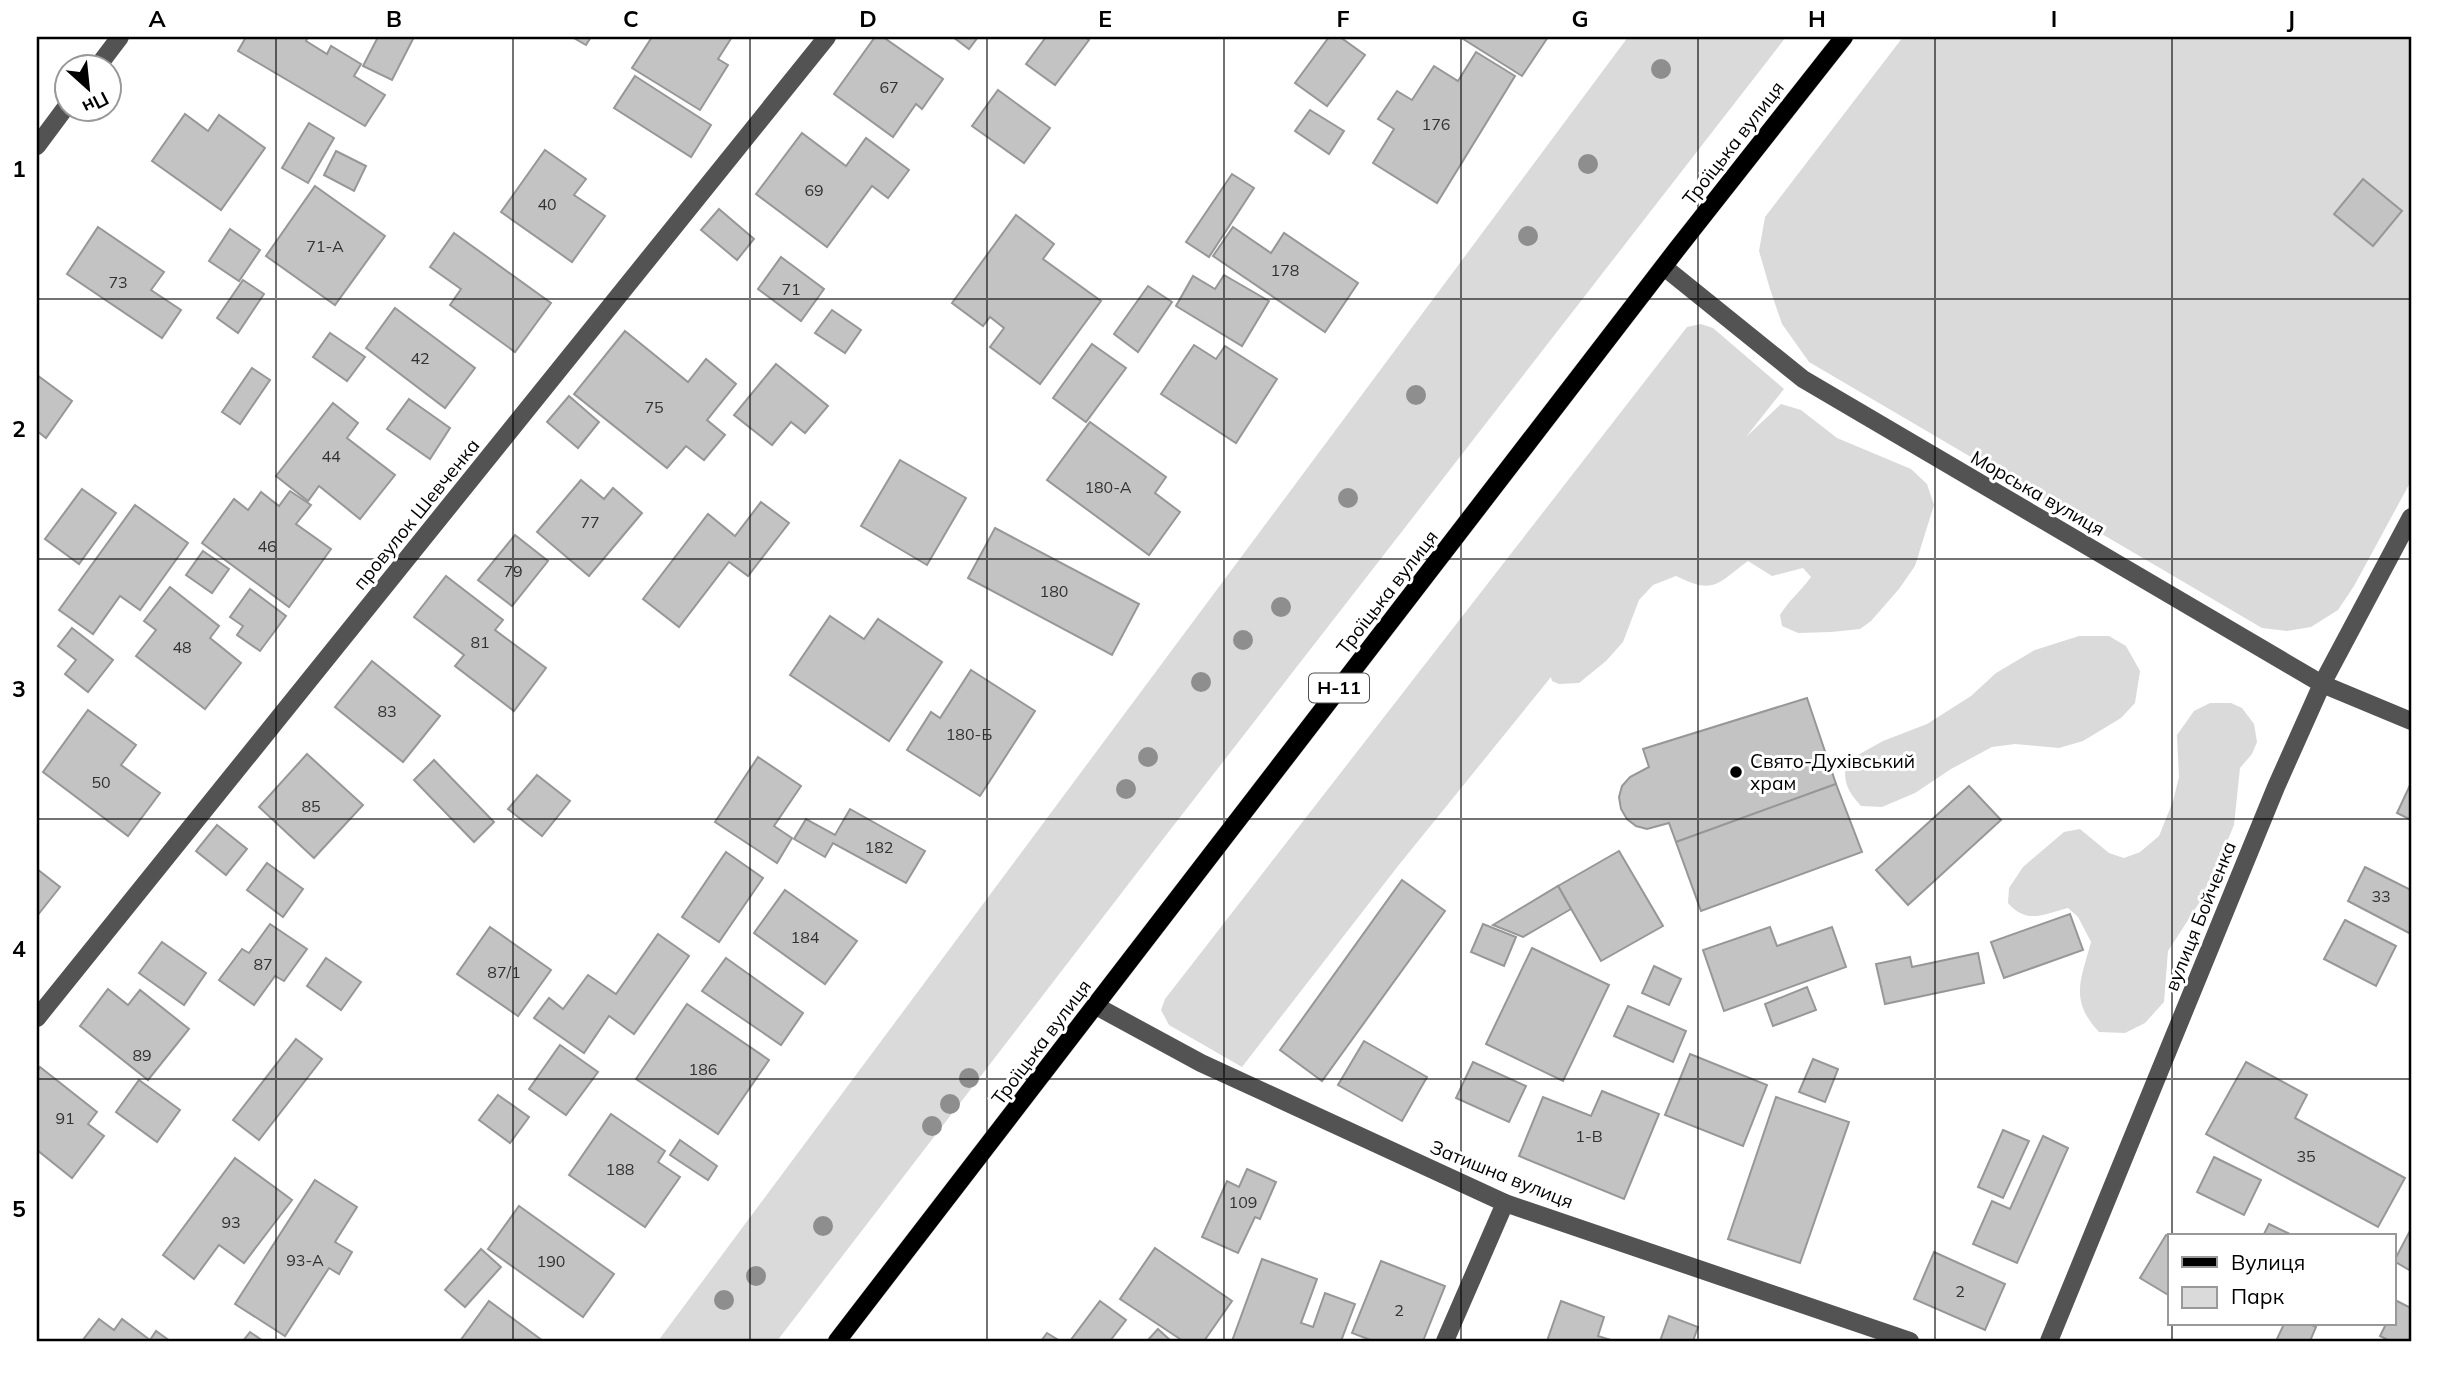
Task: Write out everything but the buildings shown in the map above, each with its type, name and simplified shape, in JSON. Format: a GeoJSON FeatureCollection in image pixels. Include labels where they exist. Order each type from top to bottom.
{"type":"FeatureCollection","features":[{"type":"Feature","properties":{"kind":"main road","name":"Троїцька вулиця"},"geometry":{"type":"LineString","coordinates":[[837,1341],[1844,37]]}},
{"type":"Feature","properties":{"kind":"street"},"geometry":{"type":"LineString","coordinates":[[109,52],[120,37]]}},
{"type":"Feature","properties":{"kind":"street","name":"провулок Шевченка"},"geometry":{"type":"LineString","coordinates":[[37,1018],[827,37]]}},
{"type":"Feature","properties":{"kind":"street"},"geometry":{"type":"LineString","coordinates":[[37,146],[55,122]]}},
{"type":"Feature","properties":{"kind":"street","name":"Морська вулиця"},"geometry":{"type":"LineString","coordinates":[[1664,267],[1803,379],[2322,684],[2411,721]]}},
{"type":"Feature","properties":{"kind":"street","name":"вулиця Бойченка"},"geometry":{"type":"LineString","coordinates":[[2049,1341],[2265,813],[2322,684],[2411,517]]}},
{"type":"Feature","properties":{"kind":"street","name":"Затишна вулиця"},"geometry":{"type":"LineString","coordinates":[[1096,1006],[1200,1063],[1505,1203],[1910,1341]]}},
{"type":"Feature","properties":{"kind":"street"},"geometry":{"type":"LineString","coordinates":[[1445,1341],[1505,1203]]}},
{"type":"Feature","properties":{"kind":"green space"},"geometry":{"type":"Polygon","coordinates":[[[1628,37],[1786,37],[777,1341],[658,1341],[1628,37]]]}},
{"type":"Feature","properties":{"kind":"green space"},"geometry":{"type":"Polygon","coordinates":[[[1903,37],[2411,37],[2411,481],[2354,586],[2338,610],[2311,627],[2287,631],[2262,628],[1809,362],[1782,324],[1770,289],[1759,251],[1765,217],[1903,37]]]}},
{"type":"Feature","properties":{"kind":"green space"},"geometry":{"type":"Polygon","coordinates":[[[1701,324],[1713,328],[1784,389],[1746,437],[1781,404],[1801,410],[1837,438],[1911,469],[1927,484],[1934,505],[1915,566],[1899,589],[1871,621],[1860,629],[1798,633],[1782,626],[1780,615],[1811,577],[1803,568],[1772,576],[1748,561],[1715,584],[1699,585],[1676,576],[1653,585],[1639,600],[1623,642],[1606,661],[1579,683],[1559,684],[1552,681],[1551,677],[1398,866],[1242,1067],[1169,1025],[1161,1010],[1165,999],[1687,327],[1701,324]]]}},
{"type":"Feature","properties":{"kind":"green space"},"geometry":{"type":"Polygon","coordinates":[[[2079,636],[2109,636],[2126,646],[2140,671],[2135,703],[2121,718],[2083,741],[2059,748],[2015,744],[1992,747],[1951,769],[1915,793],[1882,807],[1861,806],[1852,795],[1846,780],[1847,761],[1883,741],[1927,724],[1971,696],[1996,673],[2035,650],[2079,636]]]}},
{"type":"Feature","properties":{"kind":"green space"},"geometry":{"type":"Polygon","coordinates":[[[2210,703],[2231,703],[2242,708],[2254,724],[2257,742],[2252,754],[2240,768],[2234,825],[2205,894],[2168,951],[2164,1002],[2145,1023],[2125,1033],[2099,1032],[2084,1010],[2081,999],[2081,979],[2091,942],[2078,917],[2068,908],[2036,916],[2022,914],[2008,903],[2009,888],[2023,867],[2064,832],[2080,829],[2109,853],[2124,858],[2140,852],[2159,836],[2179,777],[2177,735],[2194,711],[2210,703]]]}},
{"type":"Feature","properties":{"kind":"place","name":"Свято-Духівський храм"},"geometry":{"type":"Point","coordinates":[1736,772]}}]}
